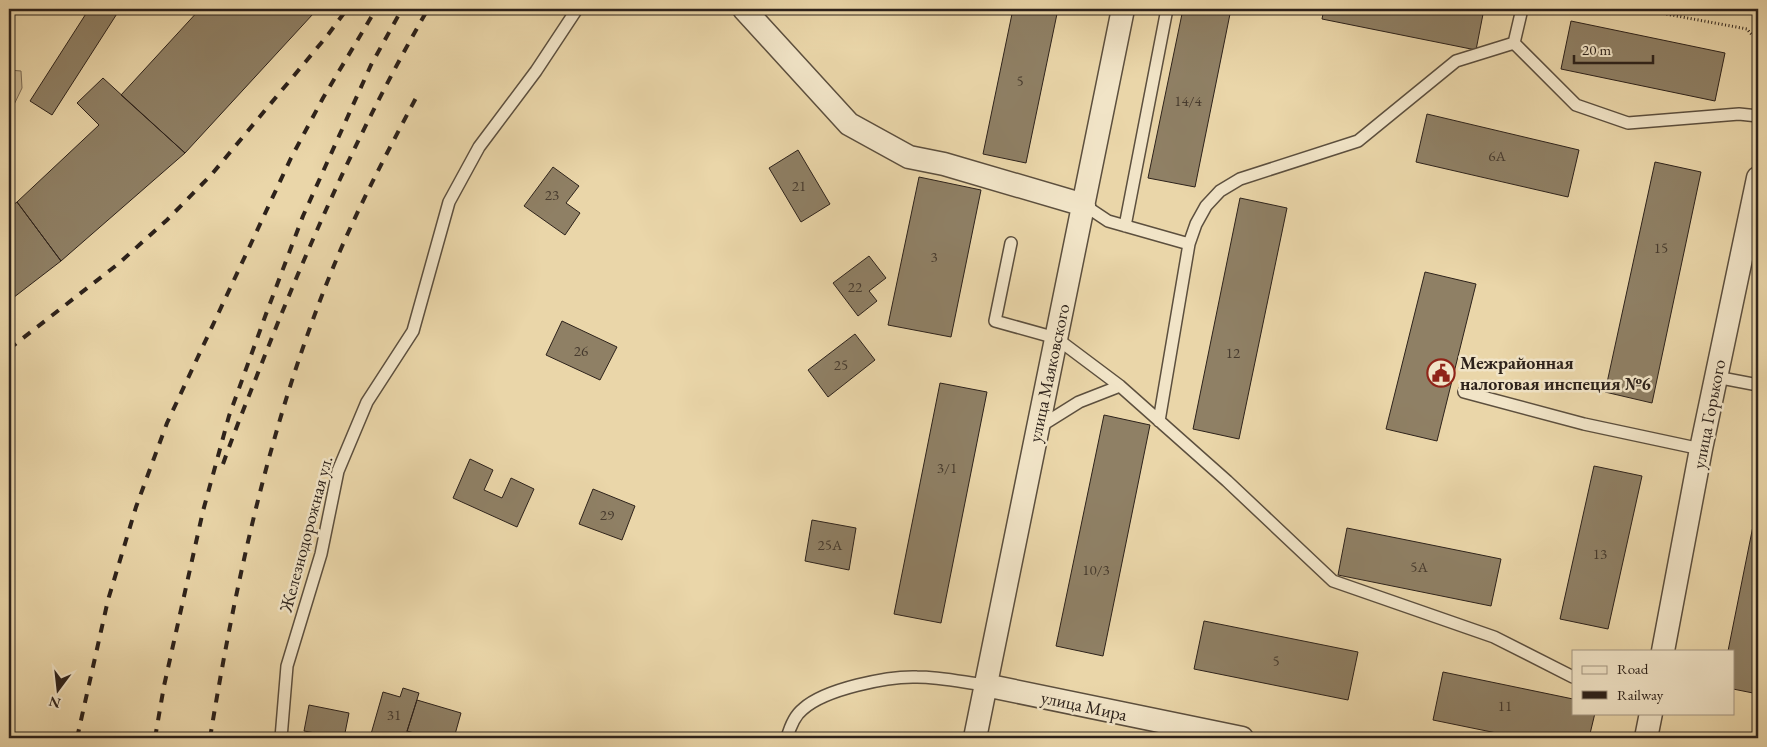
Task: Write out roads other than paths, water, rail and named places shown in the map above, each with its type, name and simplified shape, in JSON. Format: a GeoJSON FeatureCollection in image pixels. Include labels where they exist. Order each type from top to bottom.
{"type":"FeatureCollection","features":[{"type":"Feature","properties":{"kind":"street"},"geometry":{"type":"LineString","coordinates":[[744,9],[849,124],[908,156],[944,164],[1084,205]]}},
{"type":"Feature","properties":{"kind":"street","name":"улица Маяковского"},"geometry":{"type":"LineString","coordinates":[[975,738],[1123,9]]}},
{"type":"Feature","properties":{"kind":"street","name":"улица Горького"},"geometry":{"type":"LineString","coordinates":[[1663,650],[1716,376],[1758,178]]}},
{"type":"Feature","properties":{"kind":"street","name":"улица Мира"},"geometry":{"type":"LineString","coordinates":[[985,686],[1242,738]]}},
{"type":"Feature","properties":{"kind":"street"},"geometry":{"type":"LineString","coordinates":[[1646,738],[1650,714]]}},
{"type":"Feature","properties":{"kind":"lane","name":"Железнодорожная ул."},"geometry":{"type":"LineString","coordinates":[[281,738],[288,666],[321,554],[338,471],[367,402],[412,331],[448,202],[479,147],[536,71],[577,9]]}},
{"type":"Feature","properties":{"kind":"lane"},"geometry":{"type":"LineString","coordinates":[[1125,226],[1167,9]]}},
{"type":"Feature","properties":{"kind":"lane"},"geometry":{"type":"LineString","coordinates":[[1514,43],[1522,9]]}},
{"type":"Feature","properties":{"kind":"lane"},"geometry":{"type":"LineString","coordinates":[[1514,43],[1576,105],[1628,123],[1739,114],[1758,116]]}},
{"type":"Feature","properties":{"kind":"lane"},"geometry":{"type":"LineString","coordinates":[[1159,421],[1189,244],[1196,224],[1206,206],[1220,191],[1240,179],[1358,141],[1456,61],[1514,43]]}},
{"type":"Feature","properties":{"kind":"lane"},"geometry":{"type":"LineString","coordinates":[[1084,205],[1108,221],[1189,244]]}},
{"type":"Feature","properties":{"kind":"lane"},"geometry":{"type":"LineString","coordinates":[[1011,243],[995,321],[1056,338],[1120,386],[1227,481],[1333,582],[1494,637],[1572,676]]}},
{"type":"Feature","properties":{"kind":"lane"},"geometry":{"type":"LineString","coordinates":[[1716,376],[1758,385]]}},
{"type":"Feature","properties":{"kind":"lane"},"geometry":{"type":"LineString","coordinates":[[1038,428],[1079,402],[1120,386]]}},
{"type":"Feature","properties":{"kind":"lane"},"geometry":{"type":"LineString","coordinates":[[1464,392],[1584,424],[1702,449]]}},
{"type":"Feature","properties":{"kind":"lane"},"geometry":{"type":"LineString","coordinates":[[787,738],[790,725],[803,709],[826,696],[853,687],[884,680],[915,677],[947,679],[985,686]]}},
{"type":"Feature","properties":{"kind":"railway"},"geometry":{"type":"LineString","coordinates":[[9,349],[118,264],[167,220],[212,174],[327,36],[347,9]]}},
{"type":"Feature","properties":{"kind":"railway"},"geometry":{"type":"LineString","coordinates":[[77,738],[108,600],[136,507],[167,423],[291,158],[323,98],[376,9]]}},
{"type":"Feature","properties":{"kind":"railway"},"geometry":{"type":"LineString","coordinates":[[155,738],[164,686],[203,511],[229,416],[303,216],[371,65],[402,9]]}},
{"type":"Feature","properties":{"kind":"railway"},"geometry":{"type":"LineString","coordinates":[[223,464],[320,222],[382,93],[428,9]]}},
{"type":"Feature","properties":{"kind":"railway"},"geometry":{"type":"LineString","coordinates":[[210,738],[232,614],[260,491],[296,369],[340,251],[367,192],[417,96]]}},
{"type":"Feature","properties":{"kind":"place","name":"Межрайонная налоговая инспеция №6"},"geometry":{"type":"Point","coordinates":[1441,373]}}]}
